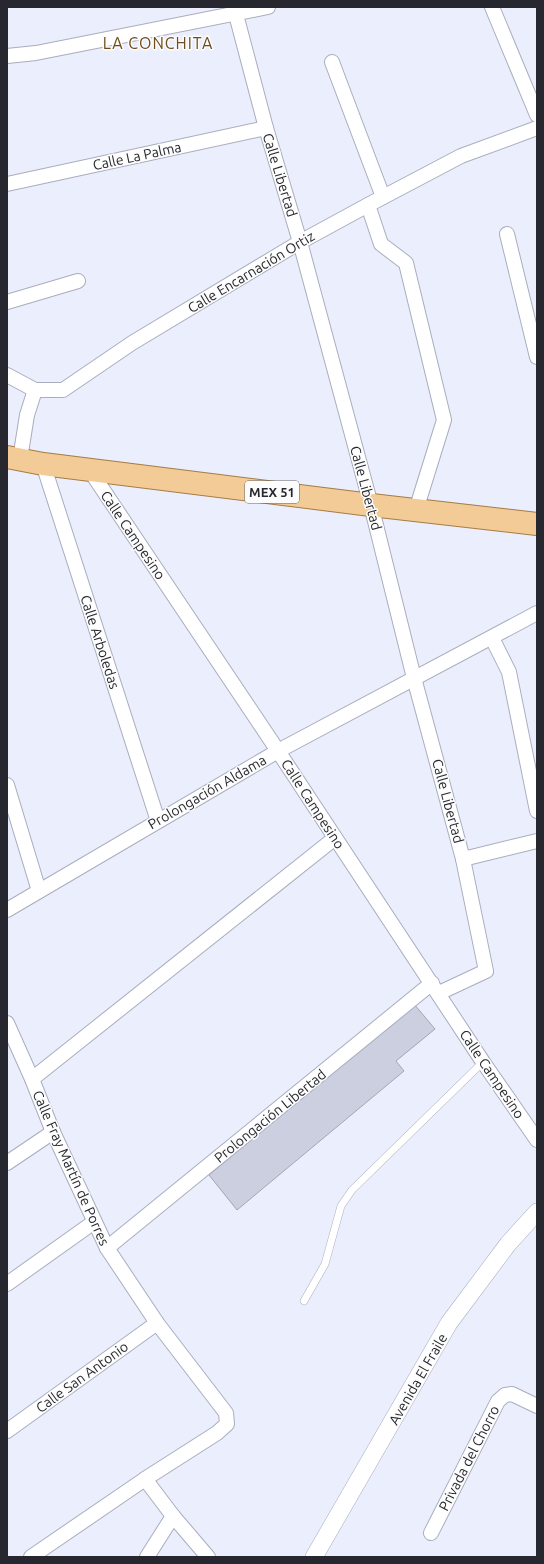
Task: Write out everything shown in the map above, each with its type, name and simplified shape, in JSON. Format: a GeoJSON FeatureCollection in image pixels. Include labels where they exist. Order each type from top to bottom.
{"type":"FeatureCollection","features":[{"type":"Feature","properties":{"kind":"main road","name":"MEX 51"},"geometry":{"type":"LineString","coordinates":[[13,458],[43,464],[537,524]]}},
{"type":"Feature","properties":{"kind":"street"},"geometry":{"type":"LineString","coordinates":[[7,56],[36,53],[235,10],[268,7]]}},
{"type":"Feature","properties":{"kind":"street"},"geometry":{"type":"LineString","coordinates":[[492,7],[537,115]]}},
{"type":"Feature","properties":{"kind":"street","name":"Calle Libertad"},"geometry":{"type":"LineString","coordinates":[[235,10],[266,128],[300,242],[371,505],[414,678],[463,859],[486,971]]}},
{"type":"Feature","properties":{"kind":"street"},"geometry":{"type":"LineString","coordinates":[[332,62],[383,197]]}},
{"type":"Feature","properties":{"kind":"street","name":"Calle La Palma"},"geometry":{"type":"LineString","coordinates":[[7,184],[266,128]]}},
{"type":"Feature","properties":{"kind":"street","name":"Calle Encarnación Ortiz"},"geometry":{"type":"LineString","coordinates":[[35,390],[63,390],[132,343],[300,242],[461,156],[537,128]]}},
{"type":"Feature","properties":{"kind":"street"},"geometry":{"type":"LineString","coordinates":[[368,205],[381,244],[406,263],[444,420],[416,510]]}},
{"type":"Feature","properties":{"kind":"street"},"geometry":{"type":"LineString","coordinates":[[507,234],[537,358]]}},
{"type":"Feature","properties":{"kind":"street"},"geometry":{"type":"LineString","coordinates":[[7,302],[78,281]]}},
{"type":"Feature","properties":{"kind":"street"},"geometry":{"type":"LineString","coordinates":[[7,375],[35,390],[13,458]]}},
{"type":"Feature","properties":{"kind":"street","name":"Calle Arboledas"},"geometry":{"type":"LineString","coordinates":[[43,464],[158,821]]}},
{"type":"Feature","properties":{"kind":"street","name":"Calle Campesino"},"geometry":{"type":"LineString","coordinates":[[89,469],[278,751],[483,1062],[537,1140]]}},
{"type":"Feature","properties":{"kind":"street","name":"Prolongación Aldama"},"geometry":{"type":"LineString","coordinates":[[7,910],[278,751],[537,613]]}},
{"type":"Feature","properties":{"kind":"street"},"geometry":{"type":"LineString","coordinates":[[492,638],[509,672],[537,811]]}},
{"type":"Feature","properties":{"kind":"street"},"geometry":{"type":"LineString","coordinates":[[7,785],[39,891]]}},
{"type":"Feature","properties":{"kind":"street"},"geometry":{"type":"LineString","coordinates":[[32,1079],[335,838]]}},
{"type":"Feature","properties":{"kind":"street"},"geometry":{"type":"LineString","coordinates":[[463,859],[537,841]]}},
{"type":"Feature","properties":{"kind":"street","name":"Prolongación Libertad"},"geometry":{"type":"LineString","coordinates":[[107,1248],[435,988],[486,971]]}},
{"type":"Feature","properties":{"kind":"street","name":"Calle Fray Martín de Porres"},"geometry":{"type":"LineString","coordinates":[[7,1023],[32,1079],[53,1132],[107,1248],[157,1323],[226,1413],[227,1424],[216,1433],[146,1479]]}},
{"type":"Feature","properties":{"kind":"street"},"geometry":{"type":"LineString","coordinates":[[7,1163],[53,1132]]}},
{"type":"Feature","properties":{"kind":"street","name":"Avenida El Fraile"},"geometry":{"type":"LineString","coordinates":[[314,1557],[449,1323],[508,1244],[537,1212]]}},
{"type":"Feature","properties":{"kind":"street"},"geometry":{"type":"LineString","coordinates":[[7,1284],[94,1222]]}},
{"type":"Feature","properties":{"kind":"street","name":"Calle San Antonio"},"geometry":{"type":"LineString","coordinates":[[7,1431],[157,1323]]}},
{"type":"Feature","properties":{"kind":"street","name":"Privada del Chorro"},"geometry":{"type":"LineString","coordinates":[[431,1533],[498,1401],[505,1395],[512,1394],[537,1406]]}},
{"type":"Feature","properties":{"kind":"street"},"geometry":{"type":"LineString","coordinates":[[34,1556],[146,1479],[173,1516],[208,1557]]}},
{"type":"Feature","properties":{"kind":"street"},"geometry":{"type":"LineString","coordinates":[[147,1557],[173,1516]]}},
{"type":"Feature","properties":{"kind":"lane"},"geometry":{"type":"LineString","coordinates":[[304,1301],[325,1264],[341,1206],[352,1190],[483,1062]]}},
{"type":"Feature","properties":{"kind":"building"},"geometry":{"type":"Polygon","coordinates":[[[414,1004],[435,1029],[396,1061],[404,1071],[237,1210],[209,1175],[414,1004]]]}},
{"type":"Feature","properties":{"kind":"district","name":"LA CONCHITA"},"geometry":{"type":"Point","coordinates":[158,43]}}]}
